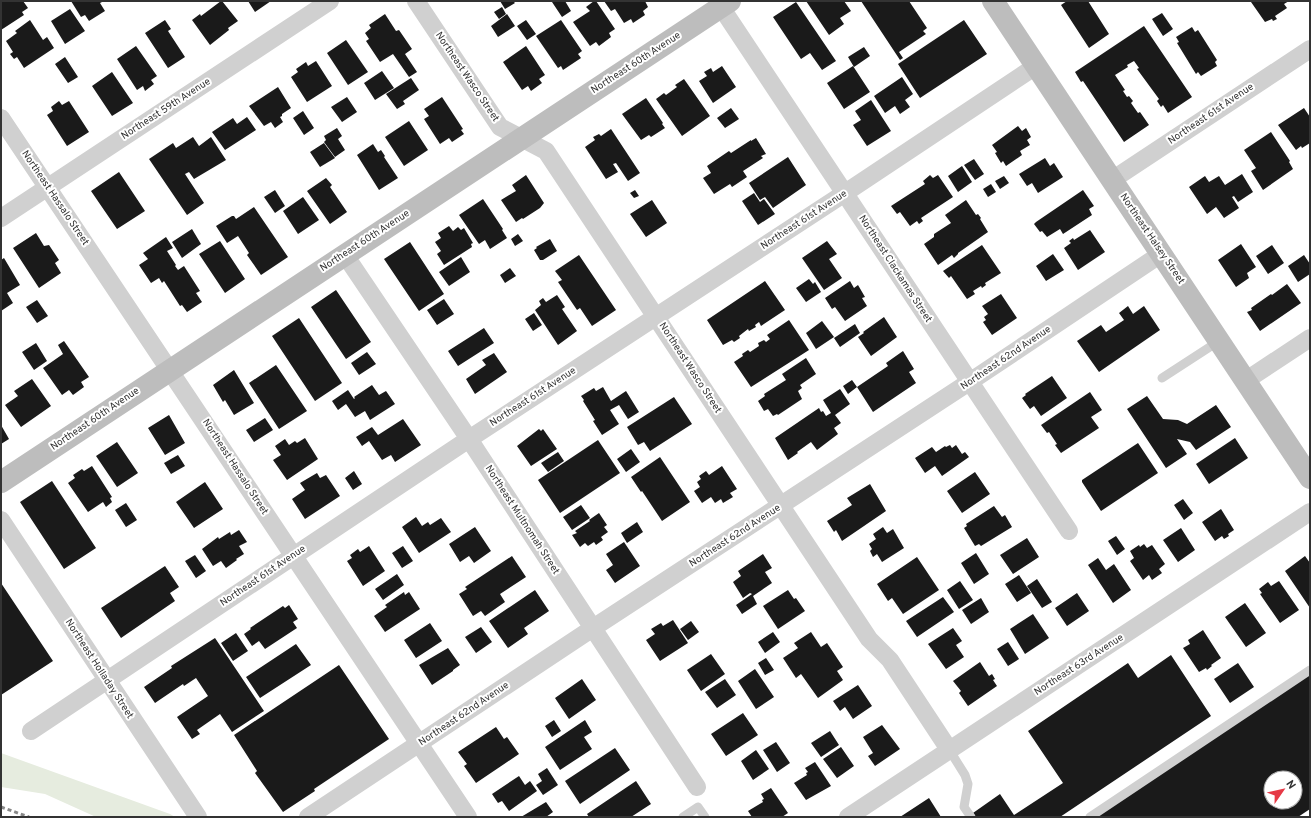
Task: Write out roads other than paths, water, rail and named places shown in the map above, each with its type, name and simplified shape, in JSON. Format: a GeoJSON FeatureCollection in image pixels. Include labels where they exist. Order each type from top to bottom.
{"type":"FeatureCollection","features":[{"type":"Feature","properties":{"kind":"main road","name":"Northeast Halsey Street"},"geometry":{"type":"LineString","coordinates":[[993,1],[1310,478]]}},
{"type":"Feature","properties":{"kind":"main road","name":"Northeast 60th Avenue"},"geometry":{"type":"LineString","coordinates":[[1,482],[170,369],[726,4]]}},
{"type":"Feature","properties":{"kind":"street","name":"Northeast 59th Avenue"},"geometry":{"type":"LineString","coordinates":[[1,218],[330,1]]}},
{"type":"Feature","properties":{"kind":"street","name":"Northeast Wasco Street"},"geometry":{"type":"LineString","coordinates":[[416,1],[500,127],[546,151],[869,640],[890,660],[950,751]]}},
{"type":"Feature","properties":{"kind":"street","name":"Northeast Clackamas Street"},"geometry":{"type":"LineString","coordinates":[[726,4],[845,194],[1069,530]]}},
{"type":"Feature","properties":{"kind":"street","name":"Northeast 61st Avenue"},"geometry":{"type":"LineString","coordinates":[[1112,180],[1310,49]]}},
{"type":"Feature","properties":{"kind":"street","name":"Northeast 61st Avenue"},"geometry":{"type":"LineString","coordinates":[[31,731],[469,439],[845,194],[1036,66]]}},
{"type":"Feature","properties":{"kind":"street","name":"Northeast Hassalo Street"},"geometry":{"type":"LineString","coordinates":[[1,118],[468,817]]}},
{"type":"Feature","properties":{"kind":"street","name":"Northeast 62nd Avenue"},"geometry":{"type":"LineString","coordinates":[[308,817],[1161,254]]}},
{"type":"Feature","properties":{"kind":"street","name":"Northeast Multnomah Street"},"geometry":{"type":"LineString","coordinates":[[344,255],[469,439],[696,787]]}},
{"type":"Feature","properties":{"kind":"street"},"geometry":{"type":"LineString","coordinates":[[1246,381],[1310,338]]}},
{"type":"Feature","properties":{"kind":"street","name":"Northeast 63rd Avenue"},"geometry":{"type":"LineString","coordinates":[[848,817],[1310,512]]}},
{"type":"Feature","properties":{"kind":"street","name":"Northeast Holladay Street"},"geometry":{"type":"LineString","coordinates":[[1,520],[198,817]]}},
{"type":"Feature","properties":{"kind":"lane"},"geometry":{"type":"LineString","coordinates":[[1162,378],[1219,341]]}},
{"type":"Feature","properties":{"kind":"lane"},"geometry":{"type":"LineString","coordinates":[[1090,817],[1310,670]]}},
{"type":"Feature","properties":{"kind":"lane"},"geometry":{"type":"LineString","coordinates":[[950,751],[965,775],[968,784],[964,807],[971,817]]}},
{"type":"Feature","properties":{"kind":"lane"},"geometry":{"type":"LineString","coordinates":[[684,817],[698,807],[705,817]]}},
{"type":"Feature","properties":{"kind":"railway"},"geometry":{"type":"LineString","coordinates":[[1,807],[29,817]]}}]}
